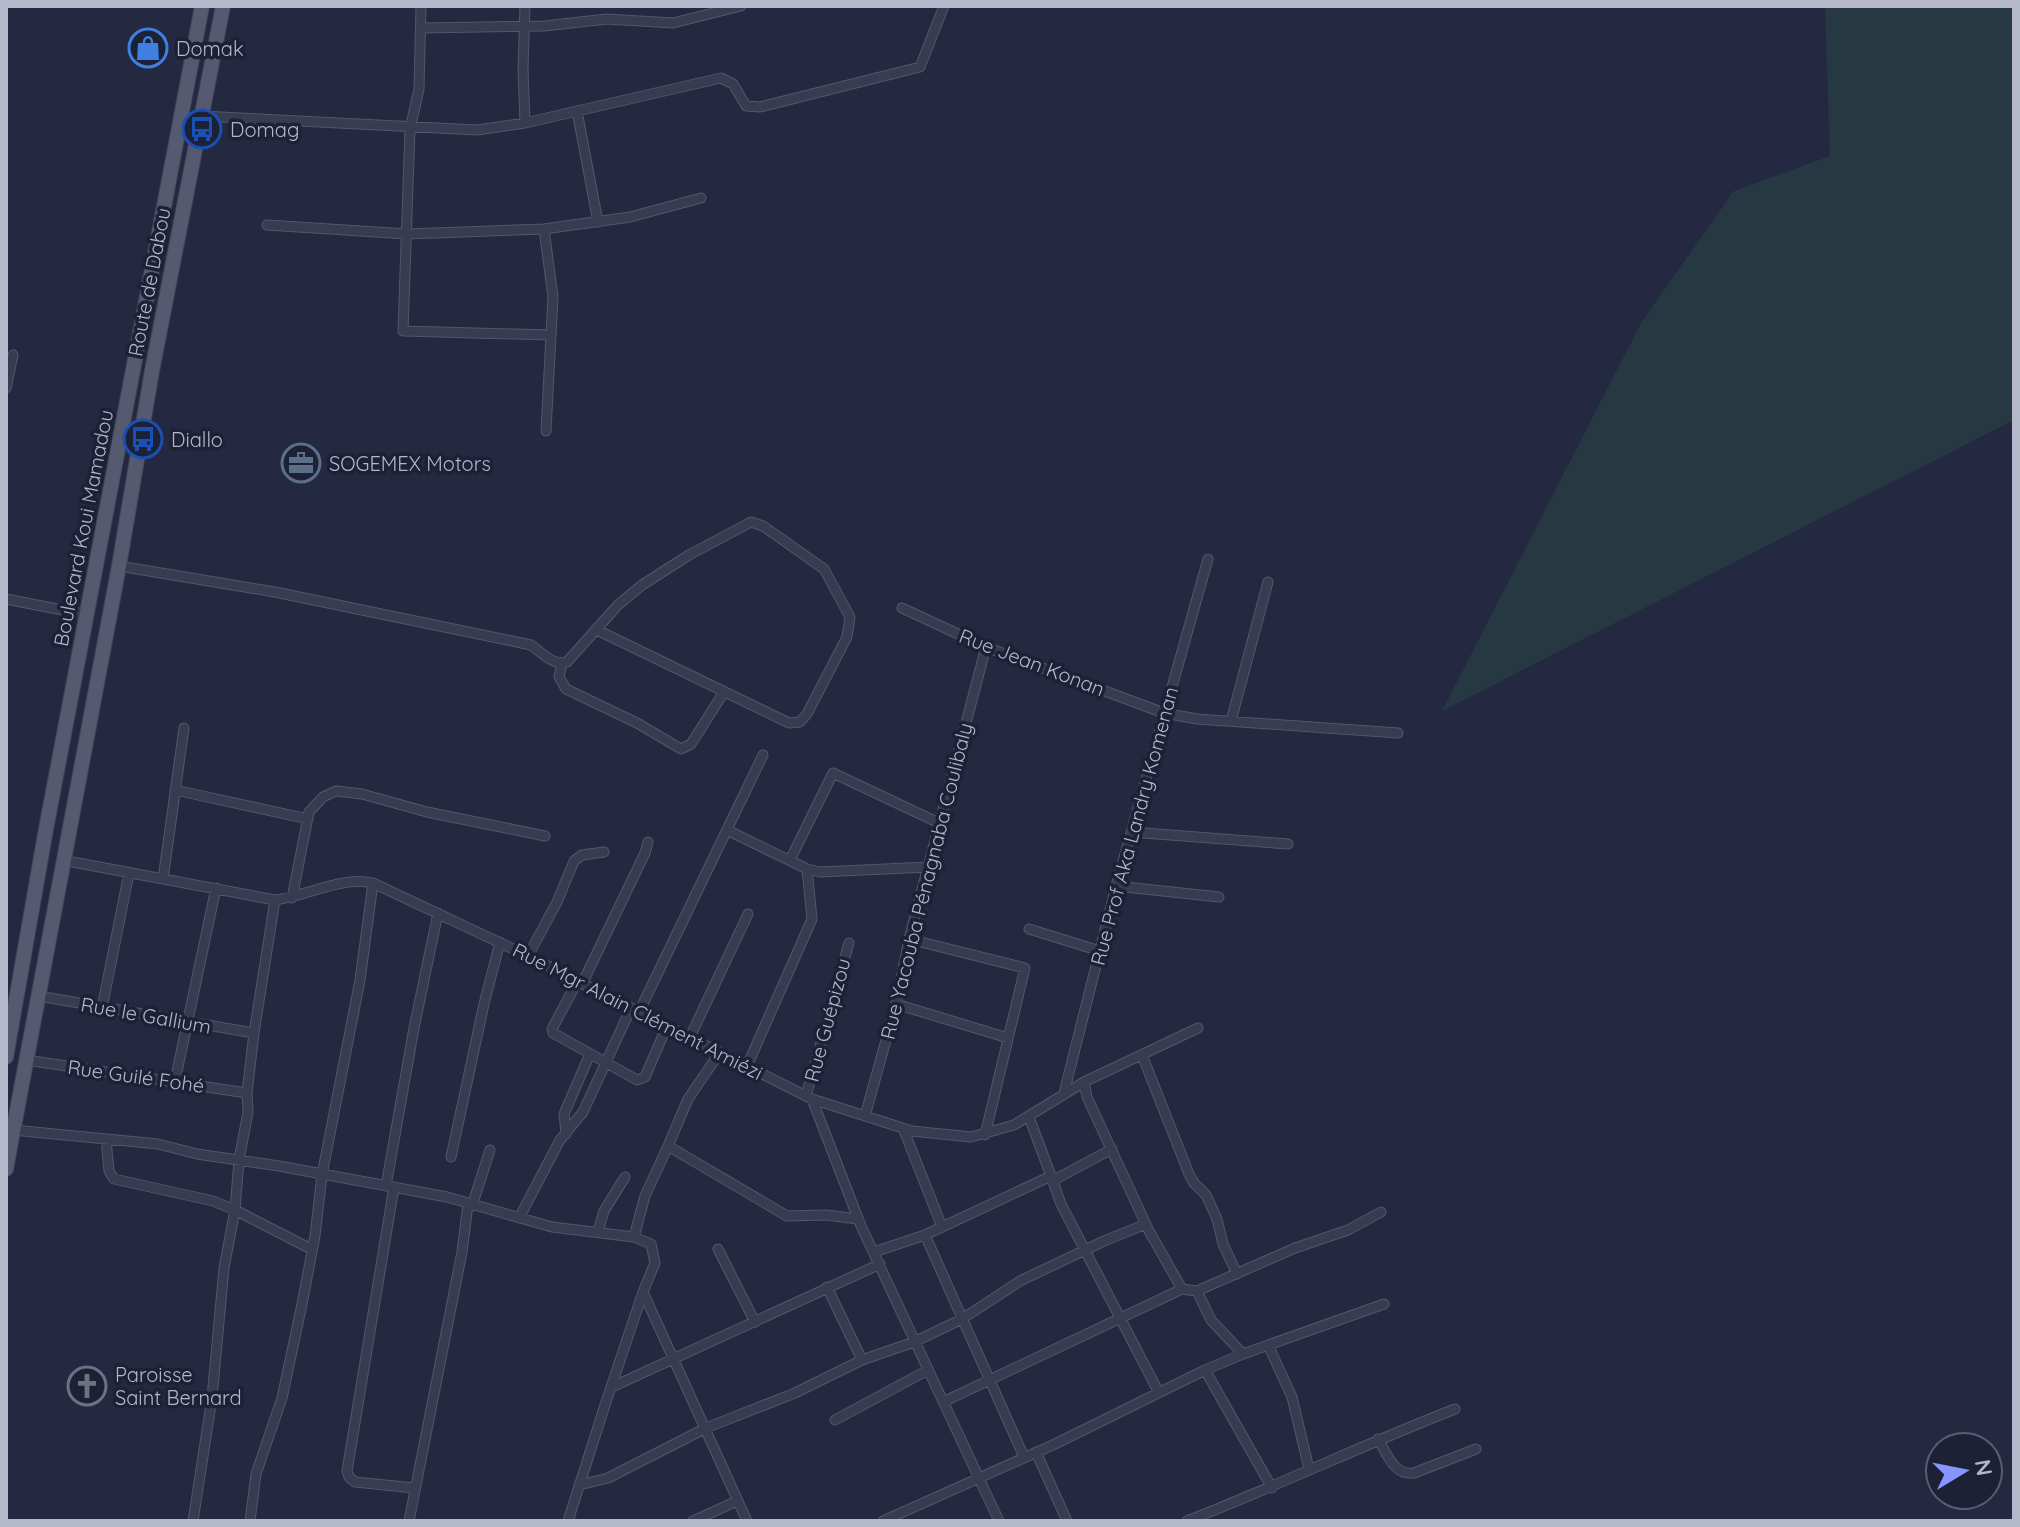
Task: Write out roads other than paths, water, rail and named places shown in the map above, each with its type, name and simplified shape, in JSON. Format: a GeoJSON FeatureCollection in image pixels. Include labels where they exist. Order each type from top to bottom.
{"type":"FeatureCollection","features":[{"type":"Feature","properties":{"kind":"main road","name":"Boulevard Koui Mamadou"},"geometry":{"type":"LineString","coordinates":[[6,1057],[49,813],[202,6]]}},
{"type":"Feature","properties":{"kind":"main road","name":"Route de Dabou"},"geometry":{"type":"LineString","coordinates":[[119,566],[152,371],[223,6]]}},
{"type":"Feature","properties":{"kind":"main road","name":"Boulevard Koui Mamadou"},"geometry":{"type":"LineString","coordinates":[[6,1169],[119,566]]}},
{"type":"Feature","properties":{"kind":"street"},"geometry":{"type":"LineString","coordinates":[[421,6],[419,89],[410,129],[403,331],[551,335]]}},
{"type":"Feature","properties":{"kind":"street"},"geometry":{"type":"LineString","coordinates":[[525,6],[525,123]]}},
{"type":"Feature","properties":{"kind":"street"},"geometry":{"type":"LineString","coordinates":[[422,28],[544,26],[607,19],[673,23],[741,6]]}},
{"type":"Feature","properties":{"kind":"street"},"geometry":{"type":"LineString","coordinates":[[202,116],[410,129],[477,130],[525,123],[721,78],[733,84],[746,106],[753,108],[915,69],[923,63],[944,6]]}},
{"type":"Feature","properties":{"kind":"street"},"geometry":{"type":"LineString","coordinates":[[577,111],[598,222]]}},
{"type":"Feature","properties":{"kind":"street"},"geometry":{"type":"LineString","coordinates":[[267,225],[407,234],[544,229],[630,217],[701,198]]}},
{"type":"Feature","properties":{"kind":"street"},"geometry":{"type":"LineString","coordinates":[[544,229],[553,297],[546,431]]}},
{"type":"Feature","properties":{"kind":"street"},"geometry":{"type":"LineString","coordinates":[[6,388],[13,355]]}},
{"type":"Feature","properties":{"kind":"street"},"geometry":{"type":"LineString","coordinates":[[119,566],[275,592],[531,645],[556,663],[562,663],[567,662],[618,605],[664,570],[745,524],[757,524],[824,569],[850,617],[850,627],[807,714],[800,722],[789,723],[597,630]]}},
{"type":"Feature","properties":{"kind":"street","name":"Rue Prof Aka Landry Komenan"},"geometry":{"type":"LineString","coordinates":[[1064,1093],[1116,886],[1208,559]]}},
{"type":"Feature","properties":{"kind":"street"},"geometry":{"type":"LineString","coordinates":[[1231,721],[1268,582]]}},
{"type":"Feature","properties":{"kind":"street"},"geometry":{"type":"LineString","coordinates":[[6,599],[88,615]]}},
{"type":"Feature","properties":{"kind":"street","name":"Rue Jean Konan"},"geometry":{"type":"LineString","coordinates":[[902,608],[986,647],[1164,713],[1197,719],[1398,733]]}},
{"type":"Feature","properties":{"kind":"street","name":"Rue Yacouba Pénagnaba Coulibaly"},"geometry":{"type":"LineString","coordinates":[[865,1116],[986,647]]}},
{"type":"Feature","properties":{"kind":"street"},"geometry":{"type":"LineString","coordinates":[[562,663],[559,677],[566,689],[637,723],[681,749],[691,744],[724,692]]}},
{"type":"Feature","properties":{"kind":"street"},"geometry":{"type":"LineString","coordinates":[[163,879],[184,728]]}},
{"type":"Feature","properties":{"kind":"street"},"geometry":{"type":"LineString","coordinates":[[519,1218],[560,1140],[583,1112],[605,1063],[635,1010],[763,755]]}},
{"type":"Feature","properties":{"kind":"street"},"geometry":{"type":"LineString","coordinates":[[790,860],[833,773],[939,823]]}},
{"type":"Feature","properties":{"kind":"street"},"geometry":{"type":"LineString","coordinates":[[175,790],[308,819]]}},
{"type":"Feature","properties":{"kind":"street"},"geometry":{"type":"LineString","coordinates":[[292,898],[308,819],[315,804],[336,791],[362,794],[427,812],[545,836]]}},
{"type":"Feature","properties":{"kind":"street"},"geometry":{"type":"LineString","coordinates":[[727,830],[807,869],[820,872],[928,867]]}},
{"type":"Feature","properties":{"kind":"street"},"geometry":{"type":"LineString","coordinates":[[1131,832],[1288,844]]}},
{"type":"Feature","properties":{"kind":"street"},"geometry":{"type":"LineString","coordinates":[[648,842],[580,983],[552,1029],[558,1036],[605,1063],[641,1080],[667,1026]]}},
{"type":"Feature","properties":{"kind":"street"},"geometry":{"type":"LineString","coordinates":[[528,956],[557,902],[574,861],[582,855],[604,852]]}},
{"type":"Feature","properties":{"kind":"street","name":"Rue Mgr Alain Clément Amiézi"},"geometry":{"type":"LineString","coordinates":[[62,860],[275,900],[358,879],[373,883],[500,942],[809,1098],[903,1128],[945,1136],[985,1135],[1014,1125],[1084,1082],[1198,1028]]}},
{"type":"Feature","properties":{"kind":"street"},"geometry":{"type":"LineString","coordinates":[[747,1066],[812,919],[807,869]]}},
{"type":"Feature","properties":{"kind":"street"},"geometry":{"type":"LineString","coordinates":[[102,1008],[129,873]]}},
{"type":"Feature","properties":{"kind":"street"},"geometry":{"type":"LineString","coordinates":[[250,1521],[256,1474],[282,1398],[315,1236],[322,1175],[358,990],[373,883]]}},
{"type":"Feature","properties":{"kind":"street"},"geometry":{"type":"LineString","coordinates":[[1116,886],[1219,897]]}},
{"type":"Feature","properties":{"kind":"street"},"geometry":{"type":"LineString","coordinates":[[175,1081],[216,888]]}},
{"type":"Feature","properties":{"kind":"street"},"geometry":{"type":"LineString","coordinates":[[193,1521],[212,1398],[224,1268],[248,1112],[247,1093],[254,1033],[275,900]]}},
{"type":"Feature","properties":{"kind":"street"},"geometry":{"type":"LineString","coordinates":[[415,1488],[355,1482],[347,1471],[414,1028],[438,913]]}},
{"type":"Feature","properties":{"kind":"street"},"geometry":{"type":"LineString","coordinates":[[690,1037],[748,914]]}},
{"type":"Feature","properties":{"kind":"street"},"geometry":{"type":"LineString","coordinates":[[1029,929],[1100,951]]}},
{"type":"Feature","properties":{"kind":"street"},"geometry":{"type":"LineString","coordinates":[[909,939],[1025,968],[985,1135]]}},
{"type":"Feature","properties":{"kind":"street"},"geometry":{"type":"LineString","coordinates":[[451,1157],[500,942]]}},
{"type":"Feature","properties":{"kind":"street","name":"Rue Guépizou"},"geometry":{"type":"LineString","coordinates":[[809,1098],[849,943]]}},
{"type":"Feature","properties":{"kind":"street","name":"Rue le Gallium"},"geometry":{"type":"LineString","coordinates":[[38,996],[254,1033]]}},
{"type":"Feature","properties":{"kind":"street"},"geometry":{"type":"LineString","coordinates":[[896,1004],[1008,1038]]}},
{"type":"Feature","properties":{"kind":"street"},"geometry":{"type":"LineString","coordinates":[[634,1237],[645,1196],[688,1099],[720,1052]]}},
{"type":"Feature","properties":{"kind":"street"},"geometry":{"type":"LineString","coordinates":[[566,1134],[564,1114],[590,1054]]}},
{"type":"Feature","properties":{"kind":"street"},"geometry":{"type":"LineString","coordinates":[[1142,1055],[1189,1174],[1206,1195],[1237,1274]]}},
{"type":"Feature","properties":{"kind":"street","name":"Rue Guilé Fohé"},"geometry":{"type":"LineString","coordinates":[[26,1060],[247,1093]]}},
{"type":"Feature","properties":{"kind":"street"},"geometry":{"type":"LineString","coordinates":[[1084,1082],[1087,1097],[1146,1224],[1182,1289]]}},
{"type":"Feature","properties":{"kind":"street"},"geometry":{"type":"LineString","coordinates":[[809,1098],[858,1219],[999,1521]]}},
{"type":"Feature","properties":{"kind":"street"},"geometry":{"type":"LineString","coordinates":[[1029,1117],[1061,1204],[1158,1391]]}},
{"type":"Feature","properties":{"kind":"street"},"geometry":{"type":"LineString","coordinates":[[903,1128],[942,1227]]}},
{"type":"Feature","properties":{"kind":"street"},"geometry":{"type":"LineString","coordinates":[[13,1130],[158,1144],[197,1154],[447,1197],[552,1227],[634,1237],[651,1244],[655,1263],[568,1521]]}},
{"type":"Feature","properties":{"kind":"street"},"geometry":{"type":"LineString","coordinates":[[106,1139],[109,1171],[114,1179],[213,1201],[311,1249]]}},
{"type":"Feature","properties":{"kind":"street"},"geometry":{"type":"LineString","coordinates":[[668,1146],[787,1216],[826,1215],[858,1219]]}},
{"type":"Feature","properties":{"kind":"street"},"geometry":{"type":"LineString","coordinates":[[874,1252],[925,1235],[1112,1149]]}},
{"type":"Feature","properties":{"kind":"street"},"geometry":{"type":"LineString","coordinates":[[409,1521],[470,1205],[490,1150]]}},
{"type":"Feature","properties":{"kind":"street"},"geometry":{"type":"LineString","coordinates":[[598,1231],[604,1211],[625,1177]]}},
{"type":"Feature","properties":{"kind":"street"},"geometry":{"type":"LineString","coordinates":[[943,1402],[1182,1289],[1197,1291],[1295,1248],[1348,1230],[1381,1212]]}},
{"type":"Feature","properties":{"kind":"street"},"geometry":{"type":"LineString","coordinates":[[579,1485],[608,1478],[706,1428],[795,1393],[862,1360],[914,1342],[962,1319],[1020,1281],[1146,1224]]}},
{"type":"Feature","properties":{"kind":"street"},"geometry":{"type":"LineString","coordinates":[[925,1235],[1024,1457]]}},
{"type":"Feature","properties":{"kind":"street"},"geometry":{"type":"LineString","coordinates":[[718,1249],[743,1292],[755,1322]]}},
{"type":"Feature","properties":{"kind":"street"},"geometry":{"type":"LineString","coordinates":[[612,1387],[880,1264]]}},
{"type":"Feature","properties":{"kind":"street"},"geometry":{"type":"LineString","coordinates":[[827,1287],[862,1360]]}},
{"type":"Feature","properties":{"kind":"street"},"geometry":{"type":"LineString","coordinates":[[1197,1291],[1211,1320],[1243,1354]]}},
{"type":"Feature","properties":{"kind":"street"},"geometry":{"type":"LineString","coordinates":[[643,1292],[747,1521]]}},
{"type":"Feature","properties":{"kind":"street"},"geometry":{"type":"LineString","coordinates":[[883,1521],[1036,1452],[1205,1370],[1384,1304]]}},
{"type":"Feature","properties":{"kind":"street"},"geometry":{"type":"LineString","coordinates":[[1268,1345],[1292,1397],[1309,1469]]}},
{"type":"Feature","properties":{"kind":"street"},"geometry":{"type":"LineString","coordinates":[[835,1420],[928,1370]]}},
{"type":"Feature","properties":{"kind":"street"},"geometry":{"type":"LineString","coordinates":[[1205,1370],[1272,1488]]}},
{"type":"Feature","properties":{"kind":"street"},"geometry":{"type":"LineString","coordinates":[[1187,1521],[1455,1409]]}},
{"type":"Feature","properties":{"kind":"street"},"geometry":{"type":"LineString","coordinates":[[1378,1439],[1399,1471],[1405,1474],[1476,1449]]}},
{"type":"Feature","properties":{"kind":"street"},"geometry":{"type":"LineString","coordinates":[[1036,1452],[1067,1521]]}},
{"type":"Feature","properties":{"kind":"street"},"geometry":{"type":"LineString","coordinates":[[693,1521],[737,1501]]}},
{"type":"Feature","properties":{"kind":"place","name":"Domak"},"geometry":{"type":"Point","coordinates":[148,48]}},
{"type":"Feature","properties":{"kind":"place","name":"Domag"},"geometry":{"type":"Point","coordinates":[202,129]}},
{"type":"Feature","properties":{"kind":"place","name":"Diallo"},"geometry":{"type":"Point","coordinates":[143,439]}},
{"type":"Feature","properties":{"kind":"place","name":"SOGEMEX Motors"},"geometry":{"type":"Point","coordinates":[301,463]}},
{"type":"Feature","properties":{"kind":"place","name":"Paroisse Saint Bernard"},"geometry":{"type":"Point","coordinates":[87,1386]}}]}
